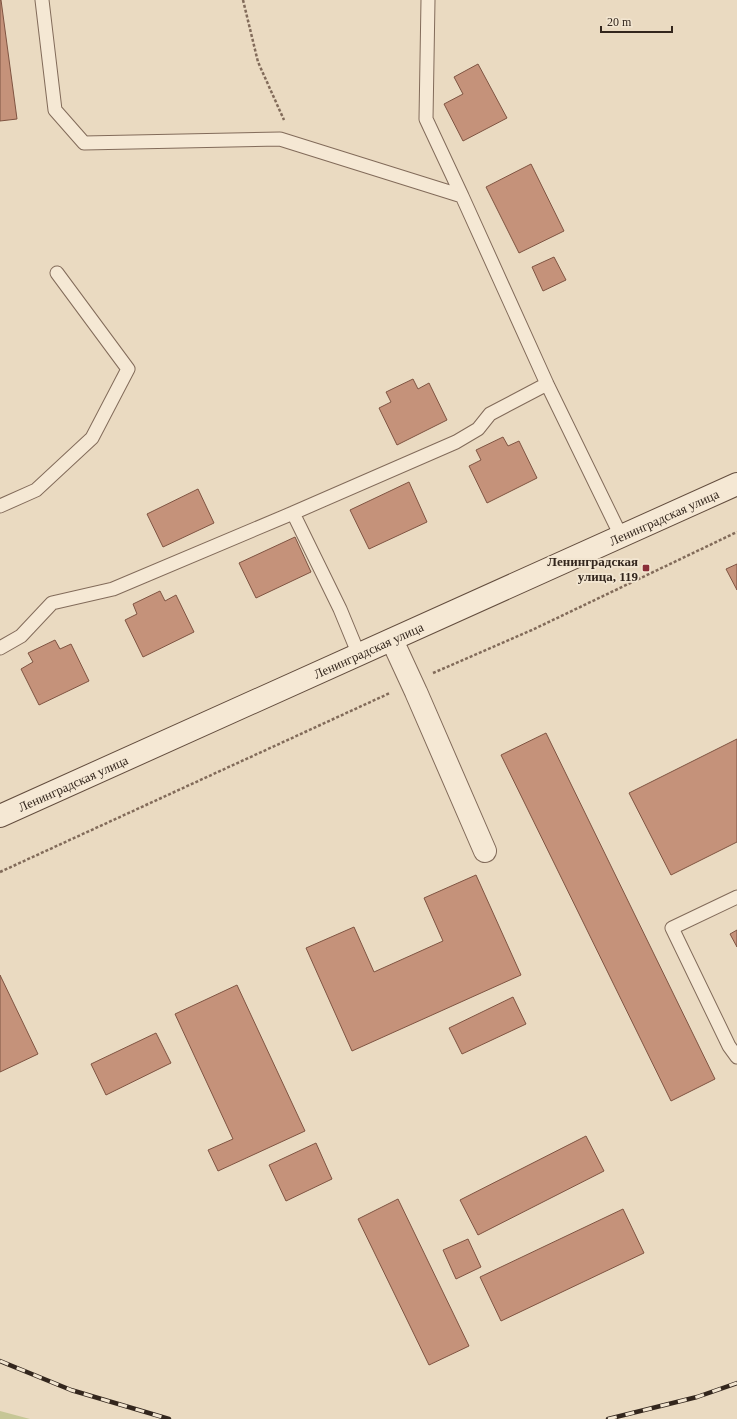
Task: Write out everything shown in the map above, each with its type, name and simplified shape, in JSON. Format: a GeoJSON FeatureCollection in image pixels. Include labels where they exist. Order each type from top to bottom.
{"type":"FeatureCollection","features":[{"type":"Feature","properties":{"kind":"main road","name":"Ленинградская улица"},"geometry":{"type":"LineString","coordinates":[[0,816],[737,484]]}},
{"type":"Feature","properties":{"kind":"main road"},"geometry":{"type":"LineString","coordinates":[[392,640],[485,851]]}},
{"type":"Feature","properties":{"kind":"lane"},"geometry":{"type":"LineString","coordinates":[[42,0],[55,110],[84,143],[280,139],[462,196]]}},
{"type":"Feature","properties":{"kind":"lane"},"geometry":{"type":"LineString","coordinates":[[428,0],[426,119],[547,384],[621,536]]}},
{"type":"Feature","properties":{"kind":"lane"},"geometry":{"type":"LineString","coordinates":[[0,506],[36,490],[92,438],[128,369],[57,273]]}},
{"type":"Feature","properties":{"kind":"lane"},"geometry":{"type":"LineString","coordinates":[[0,648],[21,636],[52,603],[113,589],[456,442],[478,429],[490,414],[547,384]]}},
{"type":"Feature","properties":{"kind":"lane"},"geometry":{"type":"LineString","coordinates":[[293,513],[340,609],[359,655]]}},
{"type":"Feature","properties":{"kind":"lane"},"geometry":{"type":"LineString","coordinates":[[737,897],[672,928],[729,1046],[737,1057]]}},
{"type":"Feature","properties":{"kind":"path"},"geometry":{"type":"LineString","coordinates":[[243,0],[258,62],[293,143]]}},
{"type":"Feature","properties":{"kind":"path"},"geometry":{"type":"LineString","coordinates":[[0,872],[412,683],[532,630],[737,532]]}},
{"type":"Feature","properties":{"kind":"green space"},"geometry":{"type":"Polygon","coordinates":[[[0,1411],[30,1419],[0,1419],[0,1411]]]}},
{"type":"Feature","properties":{"kind":"building"},"geometry":{"type":"Polygon","coordinates":[[[0,0],[17,119],[0,121],[0,0]]]}},
{"type":"Feature","properties":{"kind":"building"},"geometry":{"type":"Polygon","coordinates":[[[478,64],[507,118],[463,141],[444,104],[463,94],[454,77],[478,64]]]}},
{"type":"Feature","properties":{"kind":"building"},"geometry":{"type":"Polygon","coordinates":[[[531,164],[564,231],[519,253],[486,187],[531,164]]]}},
{"type":"Feature","properties":{"kind":"building"},"geometry":{"type":"Polygon","coordinates":[[[554,257],[566,280],[543,291],[532,267],[554,257]]]}},
{"type":"Feature","properties":{"kind":"building"},"geometry":{"type":"Polygon","coordinates":[[[413,379],[418,389],[429,383],[447,420],[397,445],[379,408],[391,402],[386,392],[413,379]]]}},
{"type":"Feature","properties":{"kind":"building"},"geometry":{"type":"Polygon","coordinates":[[[503,437],[508,446],[519,441],[537,478],[487,503],[469,466],[481,460],[476,450],[503,437]]]}},
{"type":"Feature","properties":{"kind":"building"},"geometry":{"type":"Polygon","coordinates":[[[409,482],[427,522],[369,549],[350,510],[409,482]]]}},
{"type":"Feature","properties":{"kind":"building"},"geometry":{"type":"Polygon","coordinates":[[[198,489],[214,523],[163,547],[147,514],[198,489]]]}},
{"type":"Feature","properties":{"kind":"building"},"geometry":{"type":"Polygon","coordinates":[[[295,537],[311,572],[256,598],[239,563],[295,537]]]}},
{"type":"Feature","properties":{"kind":"building"},"geometry":{"type":"Polygon","coordinates":[[[737,564],[737,590],[726,569],[737,564]]]}},
{"type":"Feature","properties":{"kind":"building"},"geometry":{"type":"Polygon","coordinates":[[[160,591],[165,601],[176,595],[194,632],[143,657],[125,620],[137,614],[133,604],[160,591]]]}},
{"type":"Feature","properties":{"kind":"building"},"geometry":{"type":"Polygon","coordinates":[[[55,640],[60,649],[71,644],[89,681],[39,705],[21,669],[33,662],[28,653],[55,640]]]}},
{"type":"Feature","properties":{"kind":"building"},"geometry":{"type":"Polygon","coordinates":[[[546,733],[715,1079],[671,1101],[501,755],[546,733]]]}},
{"type":"Feature","properties":{"kind":"building"},"geometry":{"type":"Polygon","coordinates":[[[737,739],[737,842],[671,875],[629,793],[737,739]]]}},
{"type":"Feature","properties":{"kind":"building"},"geometry":{"type":"Polygon","coordinates":[[[476,875],[521,975],[352,1051],[306,948],[354,927],[374,972],[443,941],[424,898],[476,875]]]}},
{"type":"Feature","properties":{"kind":"building"},"geometry":{"type":"Polygon","coordinates":[[[737,930],[737,947],[730,934],[737,930]]]}},
{"type":"Feature","properties":{"kind":"building"},"geometry":{"type":"Polygon","coordinates":[[[0,975],[38,1054],[0,1072],[0,975]]]}},
{"type":"Feature","properties":{"kind":"building"},"geometry":{"type":"Polygon","coordinates":[[[237,985],[305,1131],[218,1171],[208,1150],[233,1139],[175,1014],[237,985]]]}},
{"type":"Feature","properties":{"kind":"building"},"geometry":{"type":"Polygon","coordinates":[[[513,997],[526,1024],[462,1054],[449,1028],[513,997]]]}},
{"type":"Feature","properties":{"kind":"building"},"geometry":{"type":"Polygon","coordinates":[[[156,1033],[171,1063],[106,1095],[91,1064],[156,1033]]]}},
{"type":"Feature","properties":{"kind":"building"},"geometry":{"type":"Polygon","coordinates":[[[586,1136],[604,1171],[478,1235],[460,1200],[586,1136]]]}},
{"type":"Feature","properties":{"kind":"building"},"geometry":{"type":"Polygon","coordinates":[[[316,1143],[332,1179],[286,1201],[269,1165],[316,1143]]]}},
{"type":"Feature","properties":{"kind":"building"},"geometry":{"type":"Polygon","coordinates":[[[398,1199],[469,1346],[429,1365],[358,1219],[398,1199]]]}},
{"type":"Feature","properties":{"kind":"building"},"geometry":{"type":"Polygon","coordinates":[[[623,1209],[644,1253],[501,1321],[480,1277],[623,1209]]]}},
{"type":"Feature","properties":{"kind":"building"},"geometry":{"type":"Polygon","coordinates":[[[468,1239],[481,1267],[456,1279],[443,1250],[468,1239]]]}},
{"type":"Feature","properties":{"kind":"railway"},"geometry":{"type":"LineString","coordinates":[[0,1361],[71,1390],[169,1419]]}},
{"type":"Feature","properties":{"kind":"railway"},"geometry":{"type":"LineString","coordinates":[[608,1419],[697,1397],[737,1383]]}},
{"type":"Feature","properties":{"kind":"place","name":"Ленинградская улица, 119"},"geometry":{"type":"Point","coordinates":[646,568]}}]}
